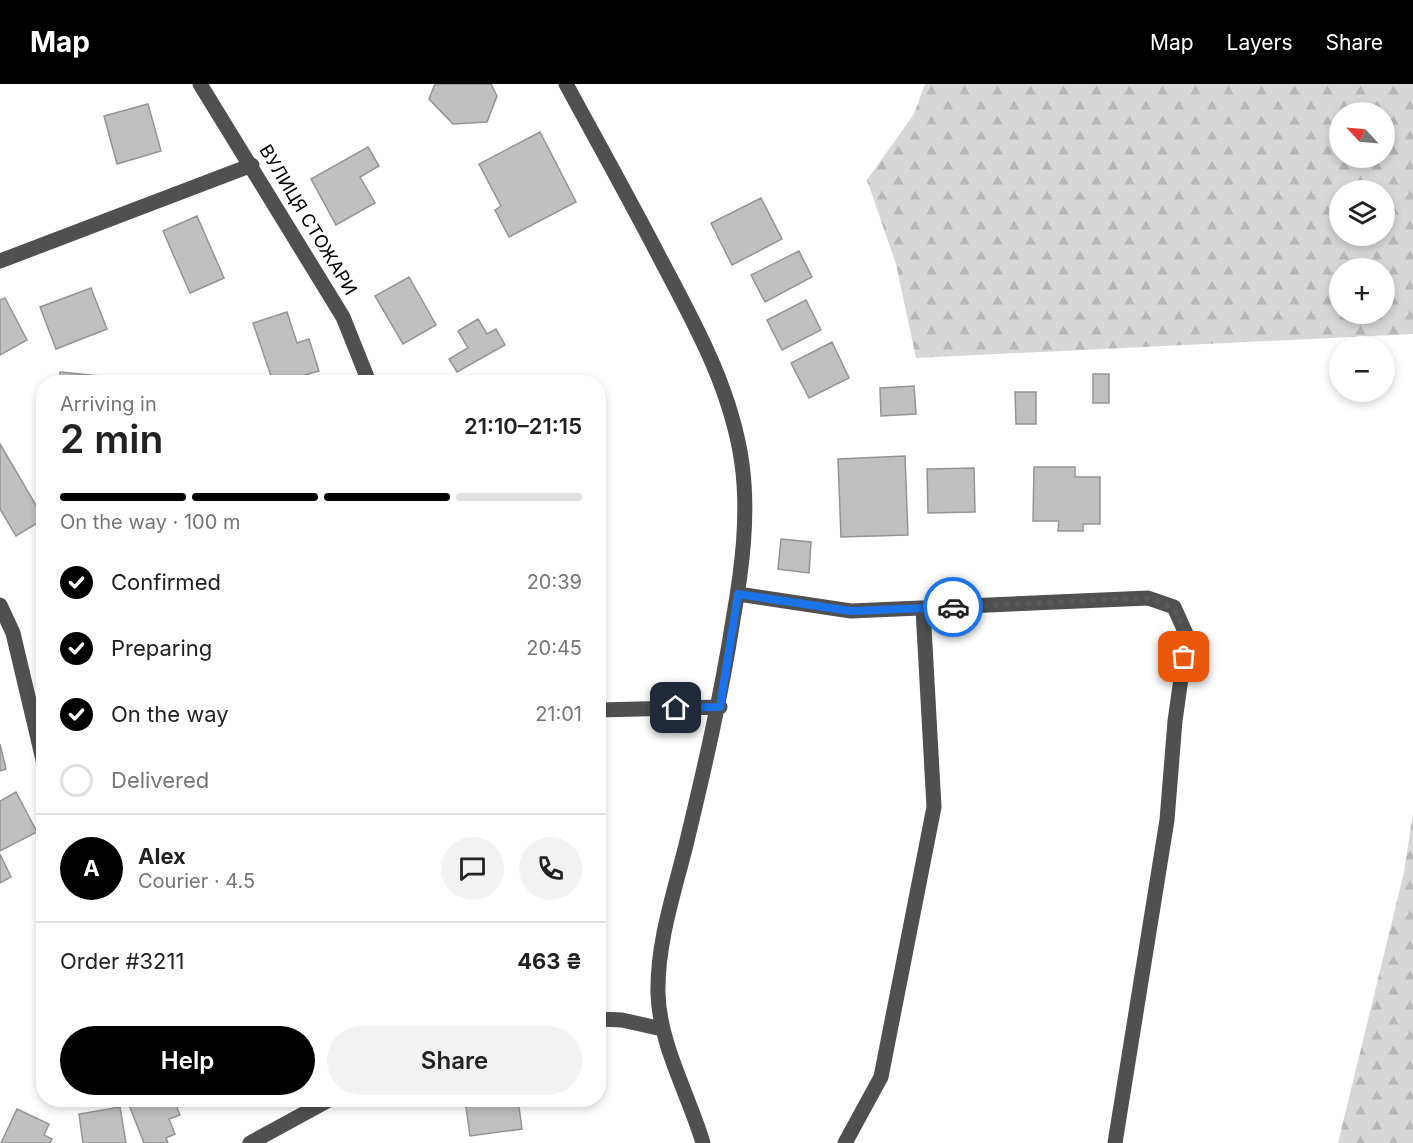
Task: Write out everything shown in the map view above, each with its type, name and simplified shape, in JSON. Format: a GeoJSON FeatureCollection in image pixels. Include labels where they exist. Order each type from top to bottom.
{"type":"FeatureCollection","features":[{"type":"Feature","properties":{"kind":"street","name":"ВУЛИЦЯ СТОЖАРИ"},"geometry":{"type":"LineString","coordinates":[[200,84],[252,165],[343,317],[366,375]]}},
{"type":"Feature","properties":{"kind":"street"},"geometry":{"type":"LineString","coordinates":[[566,84],[698,330],[722,387],[737,431],[742,467],[744,526],[738,594],[720,707],[662,941],[658,993],[662,1029],[692,1104],[703,1143]]}},
{"type":"Feature","properties":{"kind":"street"},"geometry":{"type":"LineString","coordinates":[[0,261],[252,165]]}},
{"type":"Feature","properties":{"kind":"street"},"geometry":{"type":"LineString","coordinates":[[738,594],[851,611],[1148,598],[1174,608],[1187,636],[1175,721],[1167,820],[1115,1143]]}},
{"type":"Feature","properties":{"kind":"street"},"geometry":{"type":"LineString","coordinates":[[0,605],[13,633],[36,730]]}},
{"type":"Feature","properties":{"kind":"street"},"geometry":{"type":"LineString","coordinates":[[845,1143],[881,1077],[934,807],[923,609]]}},
{"type":"Feature","properties":{"kind":"street"},"geometry":{"type":"LineString","coordinates":[[606,711],[720,707]]}},
{"type":"Feature","properties":{"kind":"street"},"geometry":{"type":"LineString","coordinates":[[606,1019],[622,1020],[662,1029]]}},
{"type":"Feature","properties":{"kind":"street"},"geometry":{"type":"LineString","coordinates":[[250,1143],[316,1107]]}},
{"type":"Feature","properties":{"kind":"green space"},"geometry":{"type":"Polygon","coordinates":[[[925,84],[1413,84],[1413,334],[1329,336],[1329,338],[916,358],[896,264],[867,180],[914,114],[925,84]]]}},
{"type":"Feature","properties":{"kind":"green space"},"geometry":{"type":"Polygon","coordinates":[[[1413,813],[1413,1143],[1338,1143],[1404,872],[1413,813]]]}},
{"type":"Feature","properties":{"kind":"building"},"geometry":{"type":"Polygon","coordinates":[[[435,84],[491,84],[497,96],[487,122],[453,124],[429,99],[435,84]]]}},
{"type":"Feature","properties":{"kind":"building"},"geometry":{"type":"Polygon","coordinates":[[[148,104],[161,151],[117,164],[104,116],[148,104]]]}},
{"type":"Feature","properties":{"kind":"building"},"geometry":{"type":"Polygon","coordinates":[[[540,132],[576,202],[509,237],[495,210],[501,206],[479,164],[540,132]]]}},
{"type":"Feature","properties":{"kind":"building"},"geometry":{"type":"Polygon","coordinates":[[[368,147],[379,166],[360,177],[375,203],[336,225],[311,179],[368,147]]]}},
{"type":"Feature","properties":{"kind":"building"},"geometry":{"type":"Polygon","coordinates":[[[761,198],[782,239],[732,265],[711,223],[761,198]]]}},
{"type":"Feature","properties":{"kind":"building"},"geometry":{"type":"Polygon","coordinates":[[[197,216],[224,278],[190,293],[163,231],[197,216]]]}},
{"type":"Feature","properties":{"kind":"building"},"geometry":{"type":"Polygon","coordinates":[[[799,251],[812,277],[765,302],[751,275],[799,251]]]}},
{"type":"Feature","properties":{"kind":"building"},"geometry":{"type":"Polygon","coordinates":[[[409,277],[436,325],[403,344],[375,296],[409,277]]]}},
{"type":"Feature","properties":{"kind":"building"},"geometry":{"type":"Polygon","coordinates":[[[91,288],[107,329],[56,349],[40,307],[91,288]]]}},
{"type":"Feature","properties":{"kind":"building"},"geometry":{"type":"Polygon","coordinates":[[[5,298],[27,340],[0,355],[0,300],[5,298]]]}},
{"type":"Feature","properties":{"kind":"building"},"geometry":{"type":"Polygon","coordinates":[[[806,300],[821,330],[782,350],[767,320],[806,300]]]}},
{"type":"Feature","properties":{"kind":"building"},"geometry":{"type":"Polygon","coordinates":[[[287,312],[297,343],[309,339],[319,371],[306,375],[271,375],[253,323],[287,312]]]}},
{"type":"Feature","properties":{"kind":"building"},"geometry":{"type":"Polygon","coordinates":[[[478,319],[487,334],[496,329],[505,345],[457,372],[449,359],[468,348],[458,331],[478,319]]]}},
{"type":"Feature","properties":{"kind":"building"},"geometry":{"type":"Polygon","coordinates":[[[832,342],[849,378],[809,398],[791,363],[832,342]]]}},
{"type":"Feature","properties":{"kind":"building"},"geometry":{"type":"Polygon","coordinates":[[[60,372],[91,375],[60,375],[60,372]]]}},
{"type":"Feature","properties":{"kind":"building"},"geometry":{"type":"Polygon","coordinates":[[[1093,374],[1109,374],[1109,403],[1093,403],[1093,374]]]}},
{"type":"Feature","properties":{"kind":"building"},"geometry":{"type":"Polygon","coordinates":[[[914,386],[916,414],[881,416],[880,388],[914,386]]]}},
{"type":"Feature","properties":{"kind":"building"},"geometry":{"type":"Polygon","coordinates":[[[1015,392],[1036,392],[1036,424],[1016,424],[1015,392]]]}},
{"type":"Feature","properties":{"kind":"building"},"geometry":{"type":"Polygon","coordinates":[[[0,444],[36,505],[36,524],[16,536],[0,509],[0,444]]]}},
{"type":"Feature","properties":{"kind":"building"},"geometry":{"type":"Polygon","coordinates":[[[905,456],[908,535],[841,537],[838,459],[905,456]]]}},
{"type":"Feature","properties":{"kind":"building"},"geometry":{"type":"Polygon","coordinates":[[[1034,467],[1075,467],[1075,477],[1100,477],[1100,524],[1083,524],[1083,531],[1058,531],[1059,521],[1033,521],[1034,467]]]}},
{"type":"Feature","properties":{"kind":"building"},"geometry":{"type":"Polygon","coordinates":[[[974,468],[975,512],[928,513],[927,469],[974,468]]]}},
{"type":"Feature","properties":{"kind":"building"},"geometry":{"type":"Polygon","coordinates":[[[781,539],[811,542],[809,573],[778,569],[781,539]]]}},
{"type":"Feature","properties":{"kind":"building"},"geometry":{"type":"Polygon","coordinates":[[[0,744],[6,769],[0,771],[0,744]]]}},
{"type":"Feature","properties":{"kind":"building"},"geometry":{"type":"Polygon","coordinates":[[[16,792],[36,833],[0,851],[0,801],[16,792]]]}},
{"type":"Feature","properties":{"kind":"building"},"geometry":{"type":"Polygon","coordinates":[[[0,854],[11,877],[0,883],[0,854]]]}},
{"type":"Feature","properties":{"kind":"building"},"geometry":{"type":"Polygon","coordinates":[[[120,1107],[126,1143],[83,1143],[79,1114],[120,1107]]]}},
{"type":"Feature","properties":{"kind":"building"},"geometry":{"type":"Polygon","coordinates":[[[130,1107],[177,1107],[180,1115],[169,1119],[175,1134],[166,1138],[168,1143],[144,1143],[130,1107]]]}},
{"type":"Feature","properties":{"kind":"building"},"geometry":{"type":"Polygon","coordinates":[[[466,1107],[519,1107],[522,1129],[470,1136],[466,1107]]]}},
{"type":"Feature","properties":{"kind":"building"},"geometry":{"type":"Polygon","coordinates":[[[17,1109],[49,1124],[44,1135],[52,1139],[50,1143],[1,1143],[17,1109]]]}},
{"type":"Feature","properties":{"kind":"way so far"},"geometry":{"type":"LineString","coordinates":[[953,607],[1148,598],[1174,608],[1187,636],[1184,657]]}},
{"type":"Feature","properties":{"kind":"route"},"geometry":{"type":"LineString","coordinates":[[676,708],[720,707],[738,594],[851,611],[953,607]]}}]}
